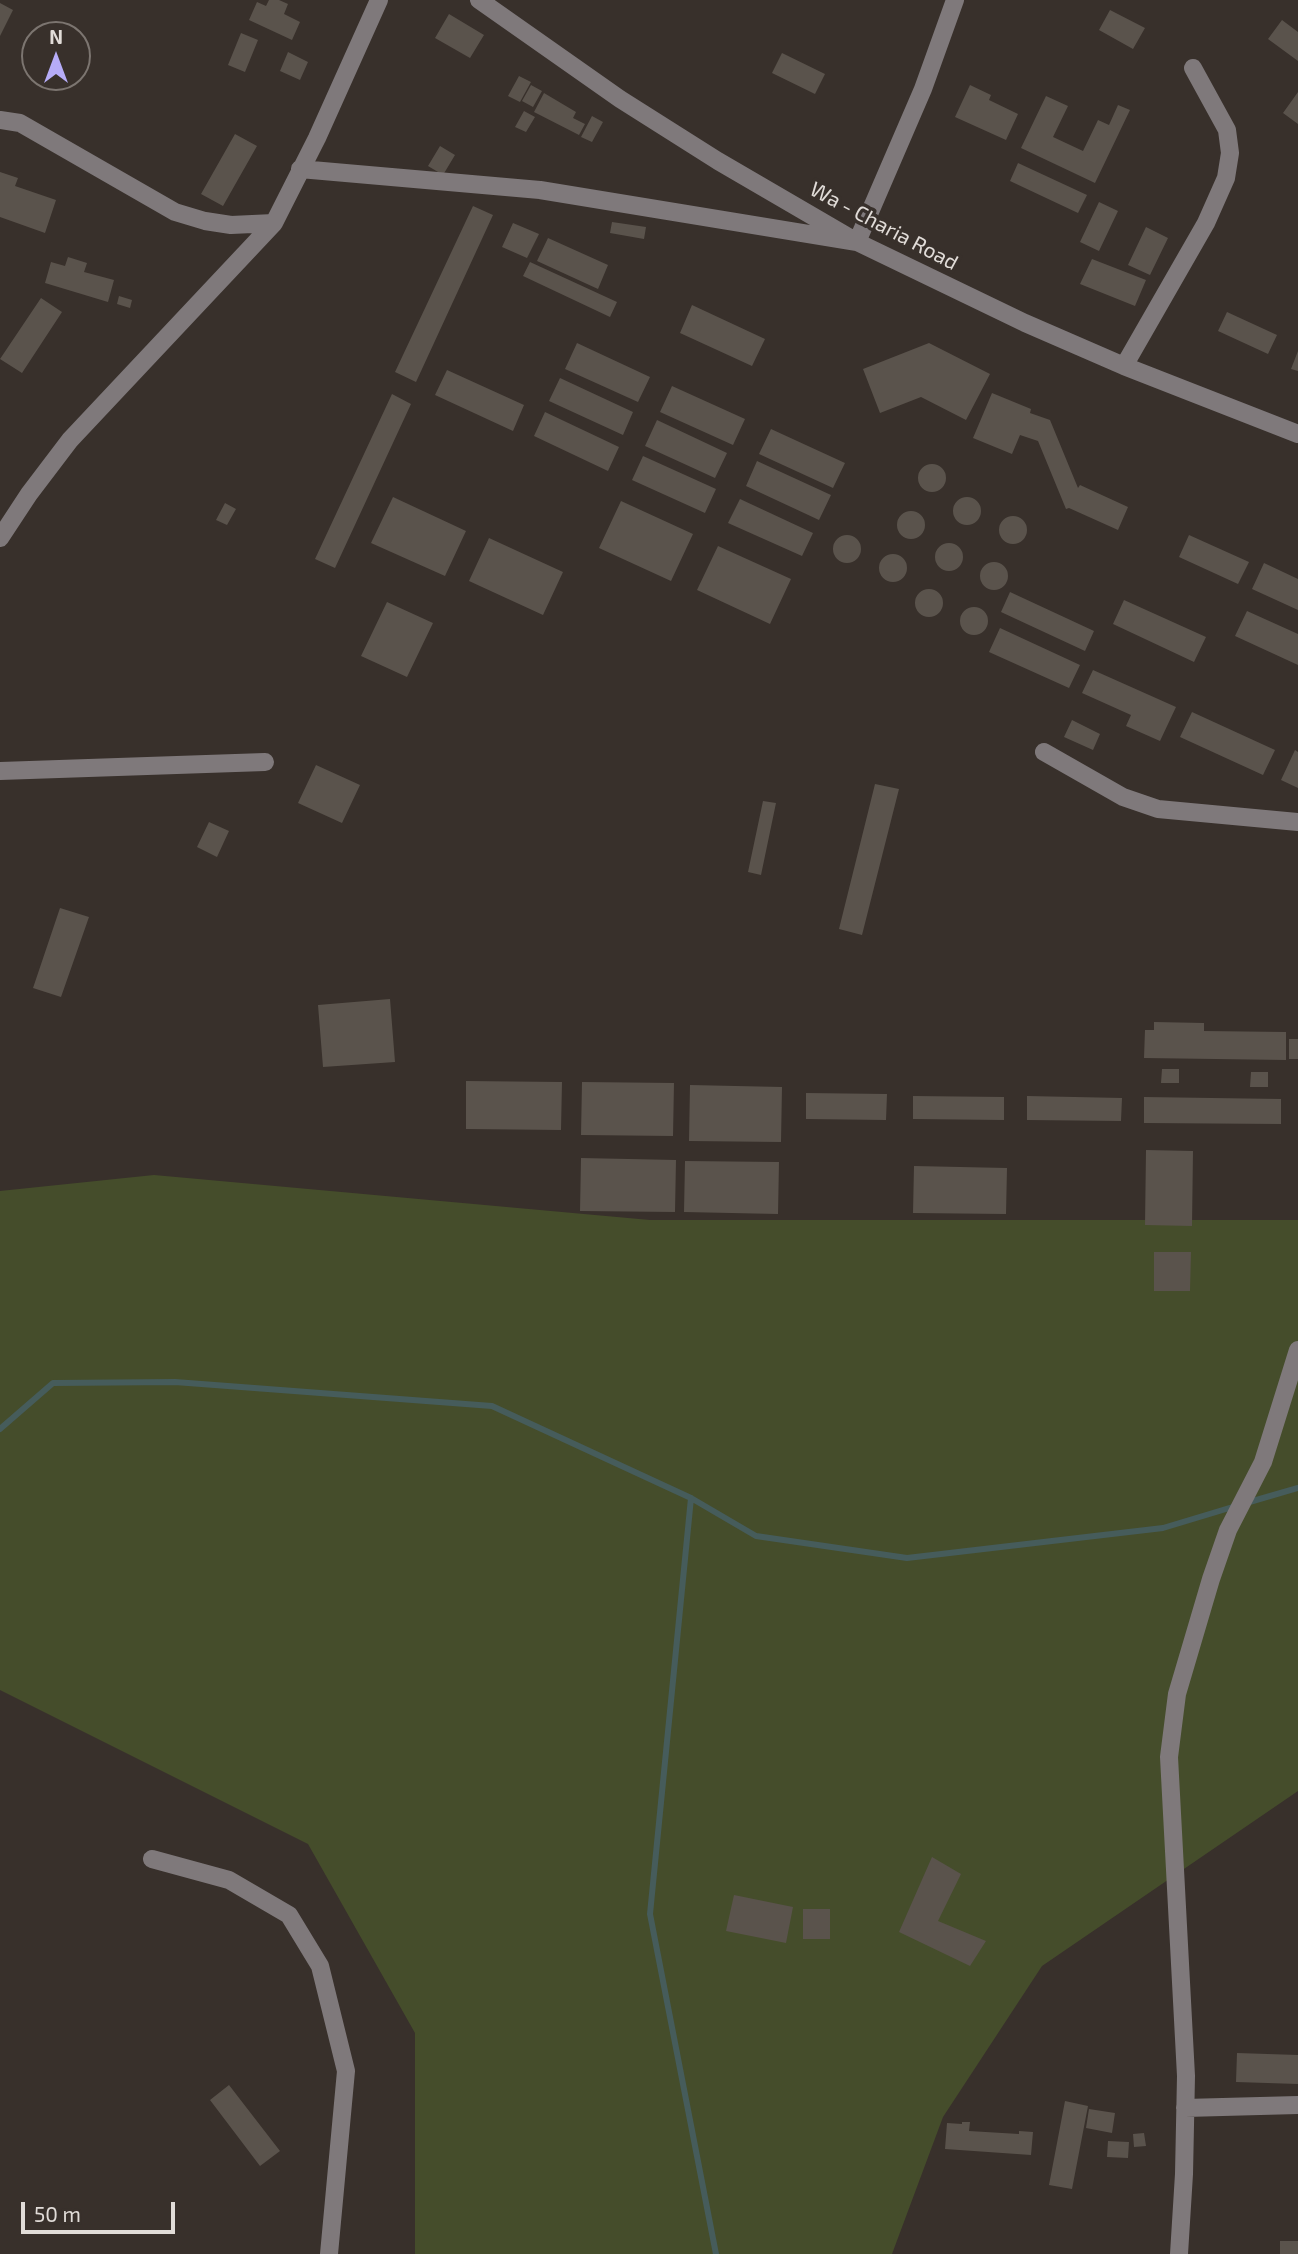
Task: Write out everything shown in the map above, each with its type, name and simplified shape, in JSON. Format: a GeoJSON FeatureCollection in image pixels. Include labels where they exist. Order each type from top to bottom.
{"type":"FeatureCollection","features":[{"type":"Feature","properties":{"kind":"street"},"geometry":{"type":"LineString","coordinates":[[0,538],[70,440],[274,223],[317,138],[379,0]]}},
{"type":"Feature","properties":{"kind":"street","name":"Wa - Charia Road"},"geometry":{"type":"LineString","coordinates":[[479,0],[620,99],[718,161],[857,242],[1025,323],[1124,366],[1298,434]]}},
{"type":"Feature","properties":{"kind":"street"},"geometry":{"type":"LineString","coordinates":[[300,169],[540,190],[857,242],[923,89],[956,0]]}},
{"type":"Feature","properties":{"kind":"street"},"geometry":{"type":"LineString","coordinates":[[1124,366],[1206,223],[1226,178],[1230,153],[1227,130],[1193,68]]}},
{"type":"Feature","properties":{"kind":"street"},"geometry":{"type":"LineString","coordinates":[[0,120],[20,123],[175,212],[231,225],[274,223]]}},
{"type":"Feature","properties":{"kind":"street"},"geometry":{"type":"LineString","coordinates":[[1044,752],[1123,797],[1158,808],[1298,822]]}},
{"type":"Feature","properties":{"kind":"street"},"geometry":{"type":"LineString","coordinates":[[0,771],[265,762]]}},
{"type":"Feature","properties":{"kind":"street"},"geometry":{"type":"LineString","coordinates":[[1178,2254],[1184,2174],[1186,2076],[1168,1756],[1177,1694],[1211,1578],[1228,1530],[1263,1462],[1298,1350]]}},
{"type":"Feature","properties":{"kind":"street"},"geometry":{"type":"LineString","coordinates":[[152,1859],[229,1880],[289,1915],[320,1966],[346,2071],[330,2254]]}},
{"type":"Feature","properties":{"kind":"street"},"geometry":{"type":"LineString","coordinates":[[1185,2108],[1298,2105]]}},
{"type":"Feature","properties":{"kind":"green space"},"geometry":{"type":"Polygon","coordinates":[[[154,1175],[650,1220],[1298,1220],[1298,1791],[1042,1966],[943,2117],[892,2254],[415,2254],[415,2033],[308,1844],[0,1690],[0,1191],[154,1175]]]}},
{"type":"Feature","properties":{"kind":"building"},"geometry":{"type":"Polygon","coordinates":[[[269,0],[288,4],[284,14],[300,22],[292,40],[249,20],[257,2],[266,6],[269,0]]]}},
{"type":"Feature","properties":{"kind":"building"},"geometry":{"type":"Polygon","coordinates":[[[0,3],[13,10],[0,36],[0,3]]]}},
{"type":"Feature","properties":{"kind":"building"},"geometry":{"type":"Polygon","coordinates":[[[1110,10],[1145,28],[1133,49],[1099,30],[1110,10]]]}},
{"type":"Feature","properties":{"kind":"building"},"geometry":{"type":"Polygon","coordinates":[[[449,14],[484,35],[470,58],[435,38],[449,14]]]}},
{"type":"Feature","properties":{"kind":"building"},"geometry":{"type":"Polygon","coordinates":[[[1282,20],[1298,32],[1298,61],[1268,39],[1282,20]]]}},
{"type":"Feature","properties":{"kind":"building"},"geometry":{"type":"Polygon","coordinates":[[[241,33],[258,40],[245,72],[228,65],[241,33]]]}},
{"type":"Feature","properties":{"kind":"building"},"geometry":{"type":"Polygon","coordinates":[[[288,52],[308,62],[300,80],[280,71],[288,52]]]}},
{"type":"Feature","properties":{"kind":"building"},"geometry":{"type":"Polygon","coordinates":[[[782,53],[825,74],[815,94],[772,73],[782,53]]]}},
{"type":"Feature","properties":{"kind":"building"},"geometry":{"type":"Polygon","coordinates":[[[519,76],[531,82],[520,102],[508,96],[519,76]]]}},
{"type":"Feature","properties":{"kind":"building"},"geometry":{"type":"Polygon","coordinates":[[[531,85],[542,91],[533,107],[522,101],[531,85]]]}},
{"type":"Feature","properties":{"kind":"building"},"geometry":{"type":"Polygon","coordinates":[[[970,85],[991,95],[989,100],[1018,114],[1006,140],[955,117],[970,85]]]}},
{"type":"Feature","properties":{"kind":"building"},"geometry":{"type":"Polygon","coordinates":[[[1298,92],[1298,124],[1283,113],[1298,92]]]}},
{"type":"Feature","properties":{"kind":"building"},"geometry":{"type":"Polygon","coordinates":[[[544,93],[576,112],[573,118],[585,124],[579,135],[534,112],[544,93]]]}},
{"type":"Feature","properties":{"kind":"building"},"geometry":{"type":"Polygon","coordinates":[[[1046,96],[1068,106],[1053,137],[1083,151],[1098,120],[1109,125],[1118,105],[1130,110],[1095,183],[1021,148],[1046,96]]]}},
{"type":"Feature","properties":{"kind":"building"},"geometry":{"type":"Polygon","coordinates":[[[524,111],[535,117],[526,132],[515,127],[524,111]]]}},
{"type":"Feature","properties":{"kind":"building"},"geometry":{"type":"Polygon","coordinates":[[[592,116],[603,122],[592,142],[581,137],[592,116]]]}},
{"type":"Feature","properties":{"kind":"building"},"geometry":{"type":"Polygon","coordinates":[[[235,134],[257,146],[223,206],[201,194],[235,134]]]}},
{"type":"Feature","properties":{"kind":"building"},"geometry":{"type":"Polygon","coordinates":[[[440,146],[455,155],[443,175],[428,166],[440,146]]]}},
{"type":"Feature","properties":{"kind":"building"},"geometry":{"type":"Polygon","coordinates":[[[1018,163],[1087,195],[1078,213],[1010,181],[1018,163]]]}},
{"type":"Feature","properties":{"kind":"building"},"geometry":{"type":"Polygon","coordinates":[[[0,172],[18,178],[15,186],[56,200],[45,233],[0,217],[0,172]]]}},
{"type":"Feature","properties":{"kind":"building"},"geometry":{"type":"Polygon","coordinates":[[[1099,202],[1118,211],[1099,251],[1080,242],[1099,202]]]}},
{"type":"Feature","properties":{"kind":"building"},"geometry":{"type":"Polygon","coordinates":[[[473,206],[493,215],[416,382],[395,372],[473,206]]]}},
{"type":"Feature","properties":{"kind":"building"},"geometry":{"type":"Polygon","coordinates":[[[612,222],[646,227],[644,239],[610,233],[612,222]]]}},
{"type":"Feature","properties":{"kind":"building"},"geometry":{"type":"Polygon","coordinates":[[[513,223],[539,234],[527,258],[502,247],[513,223]]]}},
{"type":"Feature","properties":{"kind":"building"},"geometry":{"type":"Polygon","coordinates":[[[1146,227],[1168,238],[1150,275],[1128,265],[1146,227]]]}},
{"type":"Feature","properties":{"kind":"building"},"geometry":{"type":"Polygon","coordinates":[[[548,238],[608,265],[598,289],[537,261],[548,238]]]}},
{"type":"Feature","properties":{"kind":"building"},"geometry":{"type":"Polygon","coordinates":[[[68,257],[87,263],[84,272],[114,280],[108,302],[45,283],[51,262],[65,266],[68,257]]]}},
{"type":"Feature","properties":{"kind":"building"},"geometry":{"type":"Polygon","coordinates":[[[1092,259],[1146,280],[1135,306],[1080,284],[1092,259]]]}},
{"type":"Feature","properties":{"kind":"building"},"geometry":{"type":"Polygon","coordinates":[[[530,262],[617,302],[610,317],[523,276],[530,262]]]}},
{"type":"Feature","properties":{"kind":"building"},"geometry":{"type":"Polygon","coordinates":[[[119,296],[132,300],[130,308],[117,304],[119,296]]]}},
{"type":"Feature","properties":{"kind":"building"},"geometry":{"type":"Polygon","coordinates":[[[41,298],[62,312],[22,373],[0,359],[41,298]]]}},
{"type":"Feature","properties":{"kind":"building"},"geometry":{"type":"Polygon","coordinates":[[[692,305],[765,339],[752,366],[680,333],[692,305]]]}},
{"type":"Feature","properties":{"kind":"building"},"geometry":{"type":"Polygon","coordinates":[[[1227,312],[1277,335],[1268,354],[1218,331],[1227,312]]]}},
{"type":"Feature","properties":{"kind":"building"},"geometry":{"type":"Polygon","coordinates":[[[577,343],[650,377],[638,402],[565,369],[577,343]]]}},
{"type":"Feature","properties":{"kind":"building"},"geometry":{"type":"Polygon","coordinates":[[[929,343],[990,374],[966,420],[921,397],[880,413],[863,369],[929,343]]]}},
{"type":"Feature","properties":{"kind":"building"},"geometry":{"type":"Polygon","coordinates":[[[1298,351],[1298,371],[1291,369],[1298,351]]]}},
{"type":"Feature","properties":{"kind":"building"},"geometry":{"type":"Polygon","coordinates":[[[447,370],[524,405],[513,431],[435,395],[447,370]]]}},
{"type":"Feature","properties":{"kind":"building"},"geometry":{"type":"Polygon","coordinates":[[[560,378],[633,412],[623,435],[549,401],[560,378]]]}},
{"type":"Feature","properties":{"kind":"building"},"geometry":{"type":"Polygon","coordinates":[[[672,386],[745,419],[733,445],[660,412],[672,386]]]}},
{"type":"Feature","properties":{"kind":"building"},"geometry":{"type":"Polygon","coordinates":[[[992,393],[1050,420],[1078,488],[1080,485],[1128,507],[1118,530],[1066,509],[1038,441],[1020,435],[1012,454],[973,438],[992,393]]]}},
{"type":"Feature","properties":{"kind":"building"},"geometry":{"type":"Polygon","coordinates":[[[392,394],[411,404],[335,568],[315,559],[392,394]]]}},
{"type":"Feature","properties":{"kind":"building"},"geometry":{"type":"Polygon","coordinates":[[[545,412],[619,447],[608,471],[534,436],[545,412]]]}},
{"type":"Feature","properties":{"kind":"building"},"geometry":{"type":"Polygon","coordinates":[[[657,420],[727,453],[715,478],[645,446],[657,420]]]}},
{"type":"Feature","properties":{"kind":"building"},"geometry":{"type":"Polygon","coordinates":[[[771,429],[845,463],[833,488],[759,454],[771,429]]]}},
{"type":"Feature","properties":{"kind":"building"},"geometry":{"type":"Polygon","coordinates":[[[643,456],[716,489],[705,513],[632,480],[643,456]]]}},
{"type":"Feature","properties":{"kind":"building"},"geometry":{"type":"Polygon","coordinates":[[[757,461],[831,495],[819,520],[746,486],[757,461]]]}},
{"type":"Feature","properties":{"kind":"building"},"geometry":{"type":"Polygon","coordinates":[[[932,464],[942,468],[946,478],[942,488],[932,492],[922,488],[918,478],[922,468],[932,464]]]}},
{"type":"Feature","properties":{"kind":"building"},"geometry":{"type":"Polygon","coordinates":[[[393,497],[466,531],[445,576],[371,543],[393,497]]]}},
{"type":"Feature","properties":{"kind":"building"},"geometry":{"type":"Polygon","coordinates":[[[967,497],[977,501],[981,511],[977,521],[967,525],[957,521],[953,511],[957,501],[967,497]]]}},
{"type":"Feature","properties":{"kind":"building"},"geometry":{"type":"Polygon","coordinates":[[[740,499],[813,533],[802,556],[728,523],[740,499]]]}},
{"type":"Feature","properties":{"kind":"building"},"geometry":{"type":"Polygon","coordinates":[[[621,501],[693,534],[671,581],[599,548],[621,501]]]}},
{"type":"Feature","properties":{"kind":"building"},"geometry":{"type":"Polygon","coordinates":[[[225,503],[236,509],[227,525],[216,520],[225,503]]]}},
{"type":"Feature","properties":{"kind":"building"},"geometry":{"type":"Polygon","coordinates":[[[911,511],[921,515],[925,525],[921,535],[911,539],[901,535],[897,525],[901,515],[911,511]]]}},
{"type":"Feature","properties":{"kind":"building"},"geometry":{"type":"Polygon","coordinates":[[[1013,516],[1023,520],[1027,530],[1023,540],[1013,544],[1003,540],[999,530],[1003,520],[1013,516]]]}},
{"type":"Feature","properties":{"kind":"building"},"geometry":{"type":"Polygon","coordinates":[[[847,535],[857,539],[861,549],[857,559],[847,563],[837,559],[833,549],[837,539],[847,535]]]}},
{"type":"Feature","properties":{"kind":"building"},"geometry":{"type":"Polygon","coordinates":[[[1189,535],[1249,562],[1238,584],[1179,557],[1189,535]]]}},
{"type":"Feature","properties":{"kind":"building"},"geometry":{"type":"Polygon","coordinates":[[[489,538],[563,572],[543,615],[469,581],[489,538]]]}},
{"type":"Feature","properties":{"kind":"building"},"geometry":{"type":"Polygon","coordinates":[[[949,543],[959,547],[963,557],[959,567],[949,571],[939,567],[935,557],[939,547],[949,543]]]}},
{"type":"Feature","properties":{"kind":"building"},"geometry":{"type":"Polygon","coordinates":[[[718,546],[791,579],[770,624],[697,590],[718,546]]]}},
{"type":"Feature","properties":{"kind":"building"},"geometry":{"type":"Polygon","coordinates":[[[893,554],[903,558],[907,568],[903,578],[893,582],[883,578],[879,568],[883,558],[893,554]]]}},
{"type":"Feature","properties":{"kind":"building"},"geometry":{"type":"Polygon","coordinates":[[[994,562],[1004,566],[1008,576],[1004,586],[994,590],[984,586],[980,576],[984,566],[994,562]]]}},
{"type":"Feature","properties":{"kind":"building"},"geometry":{"type":"Polygon","coordinates":[[[1264,563],[1298,579],[1298,610],[1252,589],[1264,563]]]}},
{"type":"Feature","properties":{"kind":"building"},"geometry":{"type":"Polygon","coordinates":[[[929,589],[939,593],[943,603],[939,613],[929,617],[919,613],[915,603],[919,593],[929,589]]]}},
{"type":"Feature","properties":{"kind":"building"},"geometry":{"type":"Polygon","coordinates":[[[1010,592],[1094,631],[1085,651],[1001,612],[1010,592]]]}},
{"type":"Feature","properties":{"kind":"building"},"geometry":{"type":"Polygon","coordinates":[[[1124,600],[1206,637],[1194,662],[1113,624],[1124,600]]]}},
{"type":"Feature","properties":{"kind":"building"},"geometry":{"type":"Polygon","coordinates":[[[387,602],[433,623],[407,677],[361,656],[387,602]]]}},
{"type":"Feature","properties":{"kind":"building"},"geometry":{"type":"Polygon","coordinates":[[[974,607],[984,611],[988,621],[984,631],[974,635],[964,631],[960,621],[964,611],[974,607]]]}},
{"type":"Feature","properties":{"kind":"building"},"geometry":{"type":"Polygon","coordinates":[[[1247,611],[1298,634],[1298,665],[1235,636],[1247,611]]]}},
{"type":"Feature","properties":{"kind":"building"},"geometry":{"type":"Polygon","coordinates":[[[1000,628],[1080,665],[1069,688],[989,652],[1000,628]]]}},
{"type":"Feature","properties":{"kind":"building"},"geometry":{"type":"Polygon","coordinates":[[[1093,670],[1176,707],[1160,741],[1126,726],[1131,715],[1082,693],[1093,670]]]}},
{"type":"Feature","properties":{"kind":"building"},"geometry":{"type":"Polygon","coordinates":[[[1192,712],[1275,750],[1263,775],[1180,737],[1192,712]]]}},
{"type":"Feature","properties":{"kind":"building"},"geometry":{"type":"Polygon","coordinates":[[[1072,720],[1100,734],[1093,750],[1064,737],[1072,720]]]}},
{"type":"Feature","properties":{"kind":"building"},"geometry":{"type":"Polygon","coordinates":[[[1295,750],[1298,752],[1298,788],[1281,780],[1295,750]]]}},
{"type":"Feature","properties":{"kind":"building"},"geometry":{"type":"Polygon","coordinates":[[[316,765],[360,785],[342,823],[298,803],[316,765]]]}},
{"type":"Feature","properties":{"kind":"building"},"geometry":{"type":"Polygon","coordinates":[[[875,784],[899,789],[862,935],[839,929],[875,784]]]}},
{"type":"Feature","properties":{"kind":"building"},"geometry":{"type":"Polygon","coordinates":[[[763,801],[776,803],[761,875],[748,872],[763,801]]]}},
{"type":"Feature","properties":{"kind":"building"},"geometry":{"type":"Polygon","coordinates":[[[209,822],[229,831],[217,857],[197,847],[209,822]]]}},
{"type":"Feature","properties":{"kind":"building"},"geometry":{"type":"Polygon","coordinates":[[[60,908],[89,917],[61,997],[33,988],[60,908]]]}},
{"type":"Feature","properties":{"kind":"building"},"geometry":{"type":"Polygon","coordinates":[[[390,999],[395,1062],[323,1067],[318,1005],[390,999]]]}},
{"type":"Feature","properties":{"kind":"building"},"geometry":{"type":"Polygon","coordinates":[[[1154,1022],[1204,1023],[1204,1031],[1286,1032],[1286,1060],[1144,1058],[1145,1030],[1154,1030],[1154,1022]]]}},
{"type":"Feature","properties":{"kind":"building"},"geometry":{"type":"Polygon","coordinates":[[[1289,1039],[1298,1039],[1298,1059],[1289,1059],[1289,1039]]]}},
{"type":"Feature","properties":{"kind":"building"},"geometry":{"type":"Polygon","coordinates":[[[1162,1069],[1179,1069],[1179,1083],[1161,1083],[1162,1069]]]}},
{"type":"Feature","properties":{"kind":"building"},"geometry":{"type":"Polygon","coordinates":[[[1251,1072],[1268,1072],[1268,1087],[1250,1087],[1251,1072]]]}},
{"type":"Feature","properties":{"kind":"building"},"geometry":{"type":"Polygon","coordinates":[[[466,1081],[562,1082],[561,1130],[466,1129],[466,1081]]]}},
{"type":"Feature","properties":{"kind":"building"},"geometry":{"type":"Polygon","coordinates":[[[582,1082],[674,1083],[673,1136],[581,1135],[582,1082]]]}},
{"type":"Feature","properties":{"kind":"building"},"geometry":{"type":"Polygon","coordinates":[[[690,1085],[782,1087],[781,1142],[689,1141],[690,1085]]]}},
{"type":"Feature","properties":{"kind":"building"},"geometry":{"type":"Polygon","coordinates":[[[806,1093],[887,1094],[886,1120],[806,1119],[806,1093]]]}},
{"type":"Feature","properties":{"kind":"building"},"geometry":{"type":"Polygon","coordinates":[[[913,1096],[1004,1097],[1004,1120],[913,1119],[913,1096]]]}},
{"type":"Feature","properties":{"kind":"building"},"geometry":{"type":"Polygon","coordinates":[[[1027,1096],[1122,1098],[1121,1121],[1027,1120],[1027,1096]]]}},
{"type":"Feature","properties":{"kind":"building"},"geometry":{"type":"Polygon","coordinates":[[[1144,1097],[1281,1099],[1281,1124],[1144,1123],[1144,1097]]]}},
{"type":"Feature","properties":{"kind":"building"},"geometry":{"type":"Polygon","coordinates":[[[1146,1150],[1193,1151],[1192,1226],[1145,1225],[1146,1150]]]}},
{"type":"Feature","properties":{"kind":"building"},"geometry":{"type":"Polygon","coordinates":[[[581,1158],[676,1160],[675,1212],[580,1211],[581,1158]]]}},
{"type":"Feature","properties":{"kind":"building"},"geometry":{"type":"Polygon","coordinates":[[[685,1161],[779,1162],[778,1214],[684,1212],[685,1161]]]}},
{"type":"Feature","properties":{"kind":"building"},"geometry":{"type":"Polygon","coordinates":[[[914,1166],[1007,1168],[1006,1214],[913,1213],[914,1166]]]}},
{"type":"Feature","properties":{"kind":"building"},"geometry":{"type":"Polygon","coordinates":[[[1154,1252],[1191,1252],[1190,1291],[1154,1291],[1154,1252]]]}},
{"type":"Feature","properties":{"kind":"building"},"geometry":{"type":"Polygon","coordinates":[[[932,1857],[961,1874],[938,1921],[986,1941],[970,1966],[899,1932],[932,1857]]]}},
{"type":"Feature","properties":{"kind":"building"},"geometry":{"type":"Polygon","coordinates":[[[734,1895],[793,1907],[786,1943],[726,1931],[734,1895]]]}},
{"type":"Feature","properties":{"kind":"building"},"geometry":{"type":"Polygon","coordinates":[[[803,1909],[830,1909],[830,1939],[803,1939],[803,1909]]]}},
{"type":"Feature","properties":{"kind":"building"},"geometry":{"type":"Polygon","coordinates":[[[1237,2053],[1298,2055],[1298,2084],[1236,2082],[1237,2053]]]}},
{"type":"Feature","properties":{"kind":"building"},"geometry":{"type":"Polygon","coordinates":[[[229,2085],[280,2151],[260,2166],[210,2100],[229,2085]]]}},
{"type":"Feature","properties":{"kind":"building"},"geometry":{"type":"Polygon","coordinates":[[[1065,2101],[1088,2106],[1072,2189],[1049,2185],[1065,2101]]]}},
{"type":"Feature","properties":{"kind":"building"},"geometry":{"type":"Polygon","coordinates":[[[1089,2109],[1115,2113],[1112,2133],[1086,2128],[1089,2109]]]}},
{"type":"Feature","properties":{"kind":"building"},"geometry":{"type":"Polygon","coordinates":[[[970,2122],[969,2131],[1019,2134],[1019,2131],[1033,2132],[1031,2155],[945,2149],[947,2123],[970,2122]]]}},
{"type":"Feature","properties":{"kind":"building"},"geometry":{"type":"Polygon","coordinates":[[[1144,2133],[1146,2146],[1134,2147],[1133,2134],[1144,2133]]]}},
{"type":"Feature","properties":{"kind":"building"},"geometry":{"type":"Polygon","coordinates":[[[1108,2141],[1129,2142],[1128,2158],[1107,2157],[1108,2141]]]}},
{"type":"Feature","properties":{"kind":"building"},"geometry":{"type":"Polygon","coordinates":[[[1280,2241],[1298,2241],[1298,2254],[1280,2254],[1280,2241]]]}},
{"type":"Feature","properties":{"kind":"waterway"},"geometry":{"type":"LineString","coordinates":[[0,1429],[53,1383],[175,1382],[492,1406],[691,1498],[756,1536],[907,1558],[1163,1528],[1236,1506]]}},
{"type":"Feature","properties":{"kind":"waterway"},"geometry":{"type":"LineString","coordinates":[[1246,1503],[1298,1488]]}},
{"type":"Feature","properties":{"kind":"waterway"},"geometry":{"type":"LineString","coordinates":[[691,1498],[650,1914],[716,2254]]}}]}
